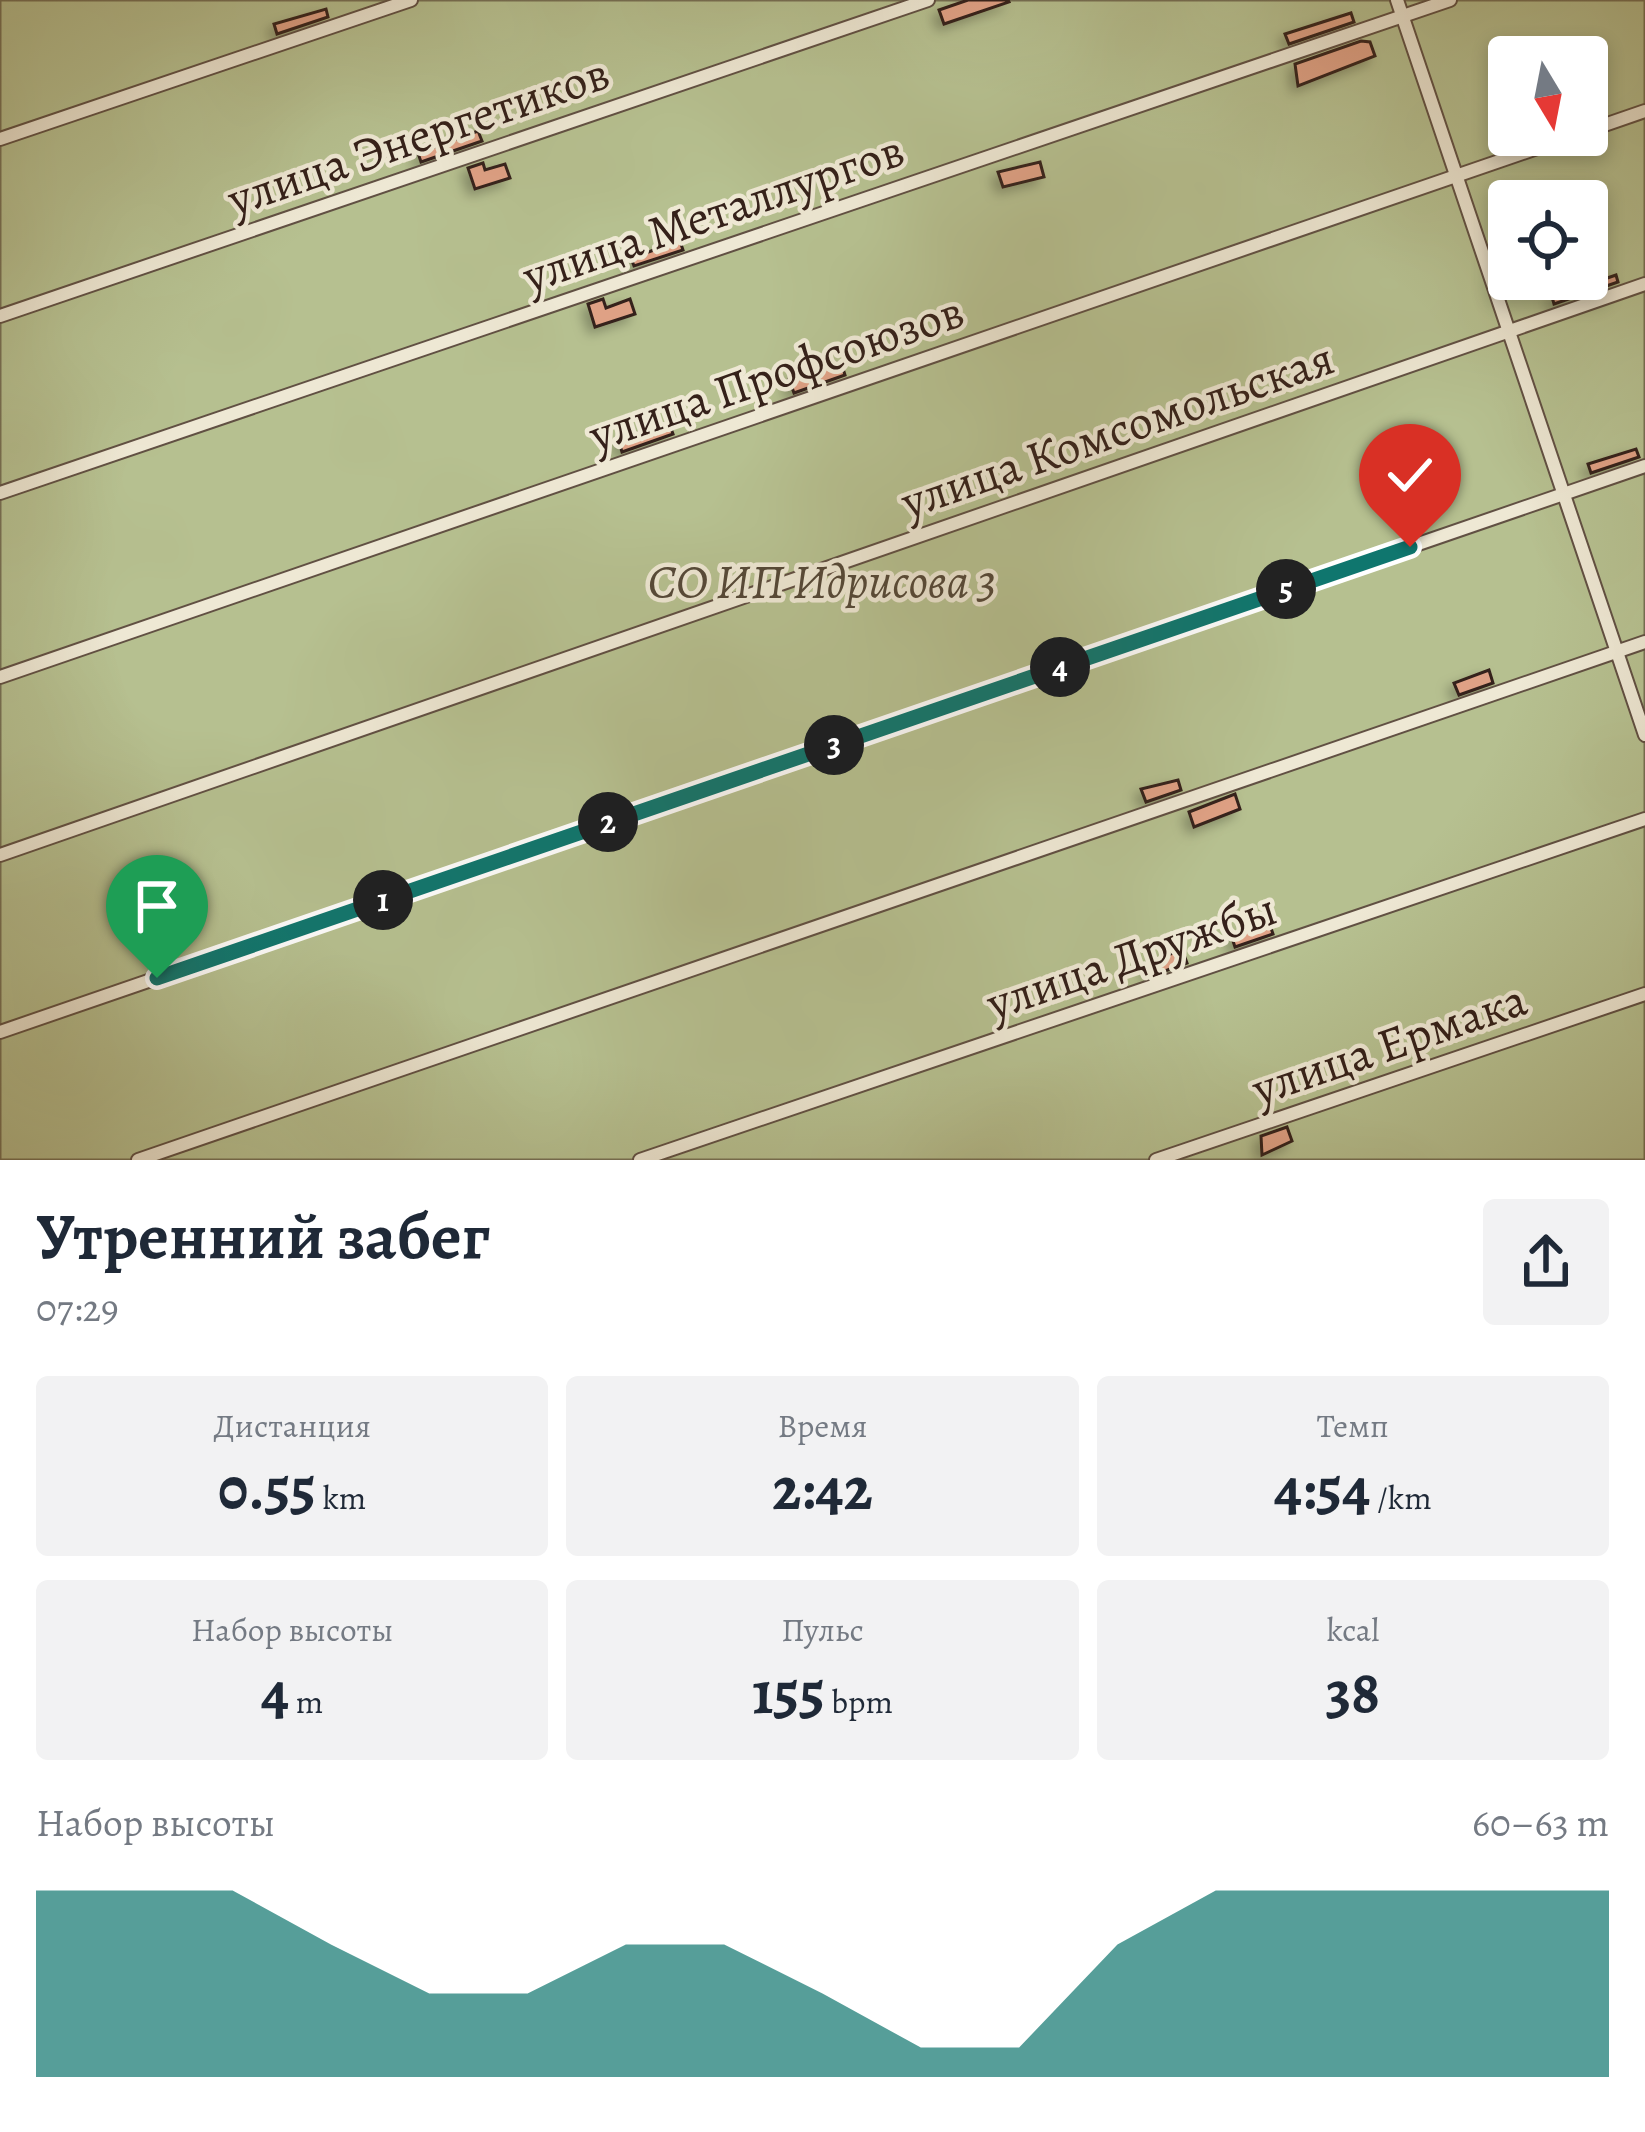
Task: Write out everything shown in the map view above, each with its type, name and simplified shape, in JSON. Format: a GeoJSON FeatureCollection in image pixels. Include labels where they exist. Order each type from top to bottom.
{"type":"FeatureCollection","features":[{"type":"Feature","properties":{"kind":"street"},"geometry":{"type":"LineString","coordinates":[[0,139],[411,0]]}},
{"type":"Feature","properties":{"kind":"street","name":"улица Энергетиков"},"geometry":{"type":"LineString","coordinates":[[0,316],[928,0]]}},
{"type":"Feature","properties":{"kind":"street"},"geometry":{"type":"LineString","coordinates":[[1397,0],[1645,735]]}},
{"type":"Feature","properties":{"kind":"street","name":"улица Металлургов"},"geometry":{"type":"LineString","coordinates":[[0,493],[1450,0]]}},
{"type":"Feature","properties":{"kind":"street"},"geometry":{"type":"LineString","coordinates":[[1608,124],[1645,111]]}},
{"type":"Feature","properties":{"kind":"street","name":"улица Профсоюзов"},"geometry":{"type":"LineString","coordinates":[[0,676],[1515,156]]}},
{"type":"Feature","properties":{"kind":"street","name":"улица Комсомольская"},"geometry":{"type":"LineString","coordinates":[[0,855],[1645,284]]}},
{"type":"Feature","properties":{"kind":"street"},"geometry":{"type":"LineString","coordinates":[[0,1032],[1645,466]]}},
{"type":"Feature","properties":{"kind":"street"},"geometry":{"type":"LineString","coordinates":[[138,1160],[1645,642]]}},
{"type":"Feature","properties":{"kind":"street","name":"улица Дружбы"},"geometry":{"type":"LineString","coordinates":[[640,1160],[1645,819]]}},
{"type":"Feature","properties":{"kind":"street","name":"улица Ермака"},"geometry":{"type":"LineString","coordinates":[[1156,1160],[1645,994]]}},
{"type":"Feature","properties":{"kind":"green space","name":"СО ИП Идрисова 3"},"geometry":{"type":"Polygon","coordinates":[[[0,0],[1645,0],[1645,1160],[0,1160],[0,0]]]}},
{"type":"Feature","properties":{"kind":"building"},"geometry":{"type":"Polygon","coordinates":[[[968,0],[1009,2],[944,24],[939,10],[968,0]]]}},
{"type":"Feature","properties":{"kind":"building"},"geometry":{"type":"Polygon","coordinates":[[[326,9],[328,17],[277,34],[274,24],[326,9]]]}},
{"type":"Feature","properties":{"kind":"building"},"geometry":{"type":"Polygon","coordinates":[[[1351,13],[1354,22],[1289,44],[1285,34],[1351,13]]]}},
{"type":"Feature","properties":{"kind":"building"},"geometry":{"type":"Polygon","coordinates":[[[1370,42],[1375,56],[1298,86],[1295,64],[1370,42]]]}},
{"type":"Feature","properties":{"kind":"building"},"geometry":{"type":"Polygon","coordinates":[[[478,131],[482,141],[421,162],[418,153],[478,131]]]}},
{"type":"Feature","properties":{"kind":"building"},"geometry":{"type":"Polygon","coordinates":[[[1040,162],[1044,177],[1003,187],[998,172],[1040,162]]]}},
{"type":"Feature","properties":{"kind":"building"},"geometry":{"type":"Polygon","coordinates":[[[483,163],[485,170],[505,164],[510,178],[475,189],[468,168],[483,163]]]}},
{"type":"Feature","properties":{"kind":"building"},"geometry":{"type":"Polygon","coordinates":[[[680,241],[683,250],[634,266],[631,258],[680,241]]]}},
{"type":"Feature","properties":{"kind":"building"},"geometry":{"type":"Polygon","coordinates":[[[603,299],[606,308],[630,299],[635,314],[595,327],[588,304],[603,299]]]}},
{"type":"Feature","properties":{"kind":"building"},"geometry":{"type":"Polygon","coordinates":[[[841,362],[845,375],[794,393],[789,379],[841,362]]]}},
{"type":"Feature","properties":{"kind":"building"},"geometry":{"type":"Polygon","coordinates":[[[669,423],[673,434],[622,452],[618,439],[669,423]]]}},
{"type":"Feature","properties":{"kind":"building"},"geometry":{"type":"Polygon","coordinates":[[[1636,449],[1639,457],[1591,473],[1588,464],[1636,449]]]}},
{"type":"Feature","properties":{"kind":"building"},"geometry":{"type":"Polygon","coordinates":[[[1489,670],[1493,683],[1459,695],[1454,683],[1489,670]]]}},
{"type":"Feature","properties":{"kind":"building"},"geometry":{"type":"Polygon","coordinates":[[[1178,780],[1181,790],[1146,802],[1141,789],[1178,780]]]}},
{"type":"Feature","properties":{"kind":"building"},"geometry":{"type":"Polygon","coordinates":[[[1235,794],[1240,809],[1194,827],[1189,812],[1235,794]]]}},
{"type":"Feature","properties":{"kind":"building"},"geometry":{"type":"Polygon","coordinates":[[[1269,922],[1273,934],[1235,947],[1231,935],[1269,922]]]}},
{"type":"Feature","properties":{"kind":"building"},"geometry":{"type":"Polygon","coordinates":[[[1182,949],[1187,963],[1151,976],[1147,964],[1182,949]]]}},
{"type":"Feature","properties":{"kind":"building"},"geometry":{"type":"Polygon","coordinates":[[[1287,1127],[1292,1141],[1262,1155],[1261,1136],[1287,1127]]]}},
{"type":"Feature","properties":{"kind":"route"},"geometry":{"type":"LineString","coordinates":[[157,978],[1410,547]]}}]}
